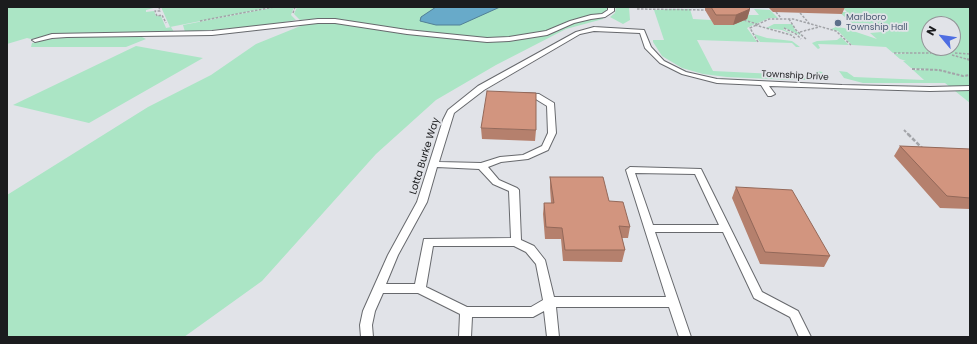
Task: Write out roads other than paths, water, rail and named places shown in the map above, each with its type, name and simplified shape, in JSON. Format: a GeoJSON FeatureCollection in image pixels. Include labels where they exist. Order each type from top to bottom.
{"type":"FeatureCollection","features":[{"type":"Feature","properties":{"kind":"lane"},"geometry":{"type":"LineString","coordinates":[[34,40],[52,36],[68,35],[212,33],[335,21],[420,34],[486,40],[509,40],[547,33],[572,22],[591,17],[603,16],[611,12],[611,7]]}},
{"type":"Feature","properties":{"kind":"lane","name":"Lotta Burke Way"},"geometry":{"type":"LineString","coordinates":[[367,337],[366,325],[369,311],[393,255],[422,202],[447,120],[451,112],[473,93],[578,33],[594,29],[642,31]]}},
{"type":"Feature","properties":{"kind":"lane","name":"Township Drive"},"geometry":{"type":"LineString","coordinates":[[642,31],[644,40],[652,53],[672,68],[717,81],[842,87],[968,90]]}},
{"type":"Feature","properties":{"kind":"lane"},"geometry":{"type":"LineString","coordinates":[[763,83],[771,94]]}},
{"type":"Feature","properties":{"kind":"lane"},"geometry":{"type":"LineString","coordinates":[[473,93],[489,94]]}},
{"type":"Feature","properties":{"kind":"lane"},"geometry":{"type":"LineString","coordinates":[[434,164],[482,166],[500,160],[524,157],[545,148],[552,133],[551,105],[536,96],[513,95]]}},
{"type":"Feature","properties":{"kind":"lane"},"geometry":{"type":"LineString","coordinates":[[482,166],[496,182],[514,190],[516,242]]}},
{"type":"Feature","properties":{"kind":"lane"},"geometry":{"type":"LineString","coordinates":[[685,337],[630,170],[698,171],[758,295],[794,314],[806,337]]}},
{"type":"Feature","properties":{"kind":"lane"},"geometry":{"type":"LineString","coordinates":[[648,228],[726,229]]}},
{"type":"Feature","properties":{"kind":"lane"},"geometry":{"type":"LineString","coordinates":[[420,289],[428,242],[516,242],[530,249],[541,263],[549,302],[553,337]]}},
{"type":"Feature","properties":{"kind":"lane"},"geometry":{"type":"LineString","coordinates":[[378,288],[420,289],[466,312],[533,312],[549,302],[673,302]]}},
{"type":"Feature","properties":{"kind":"lane"},"geometry":{"type":"LineString","coordinates":[[465,337],[466,312]]}},
{"type":"Feature","properties":{"kind":"water"},"geometry":{"type":"Polygon","coordinates":[[[436,7],[500,7],[460,25],[436,25],[420,21],[421,17],[436,7]]]}},
{"type":"Feature","properties":{"kind":"place","name":"Marlboro Township Hall"},"geometry":{"type":"Point","coordinates":[838,23]}}]}
